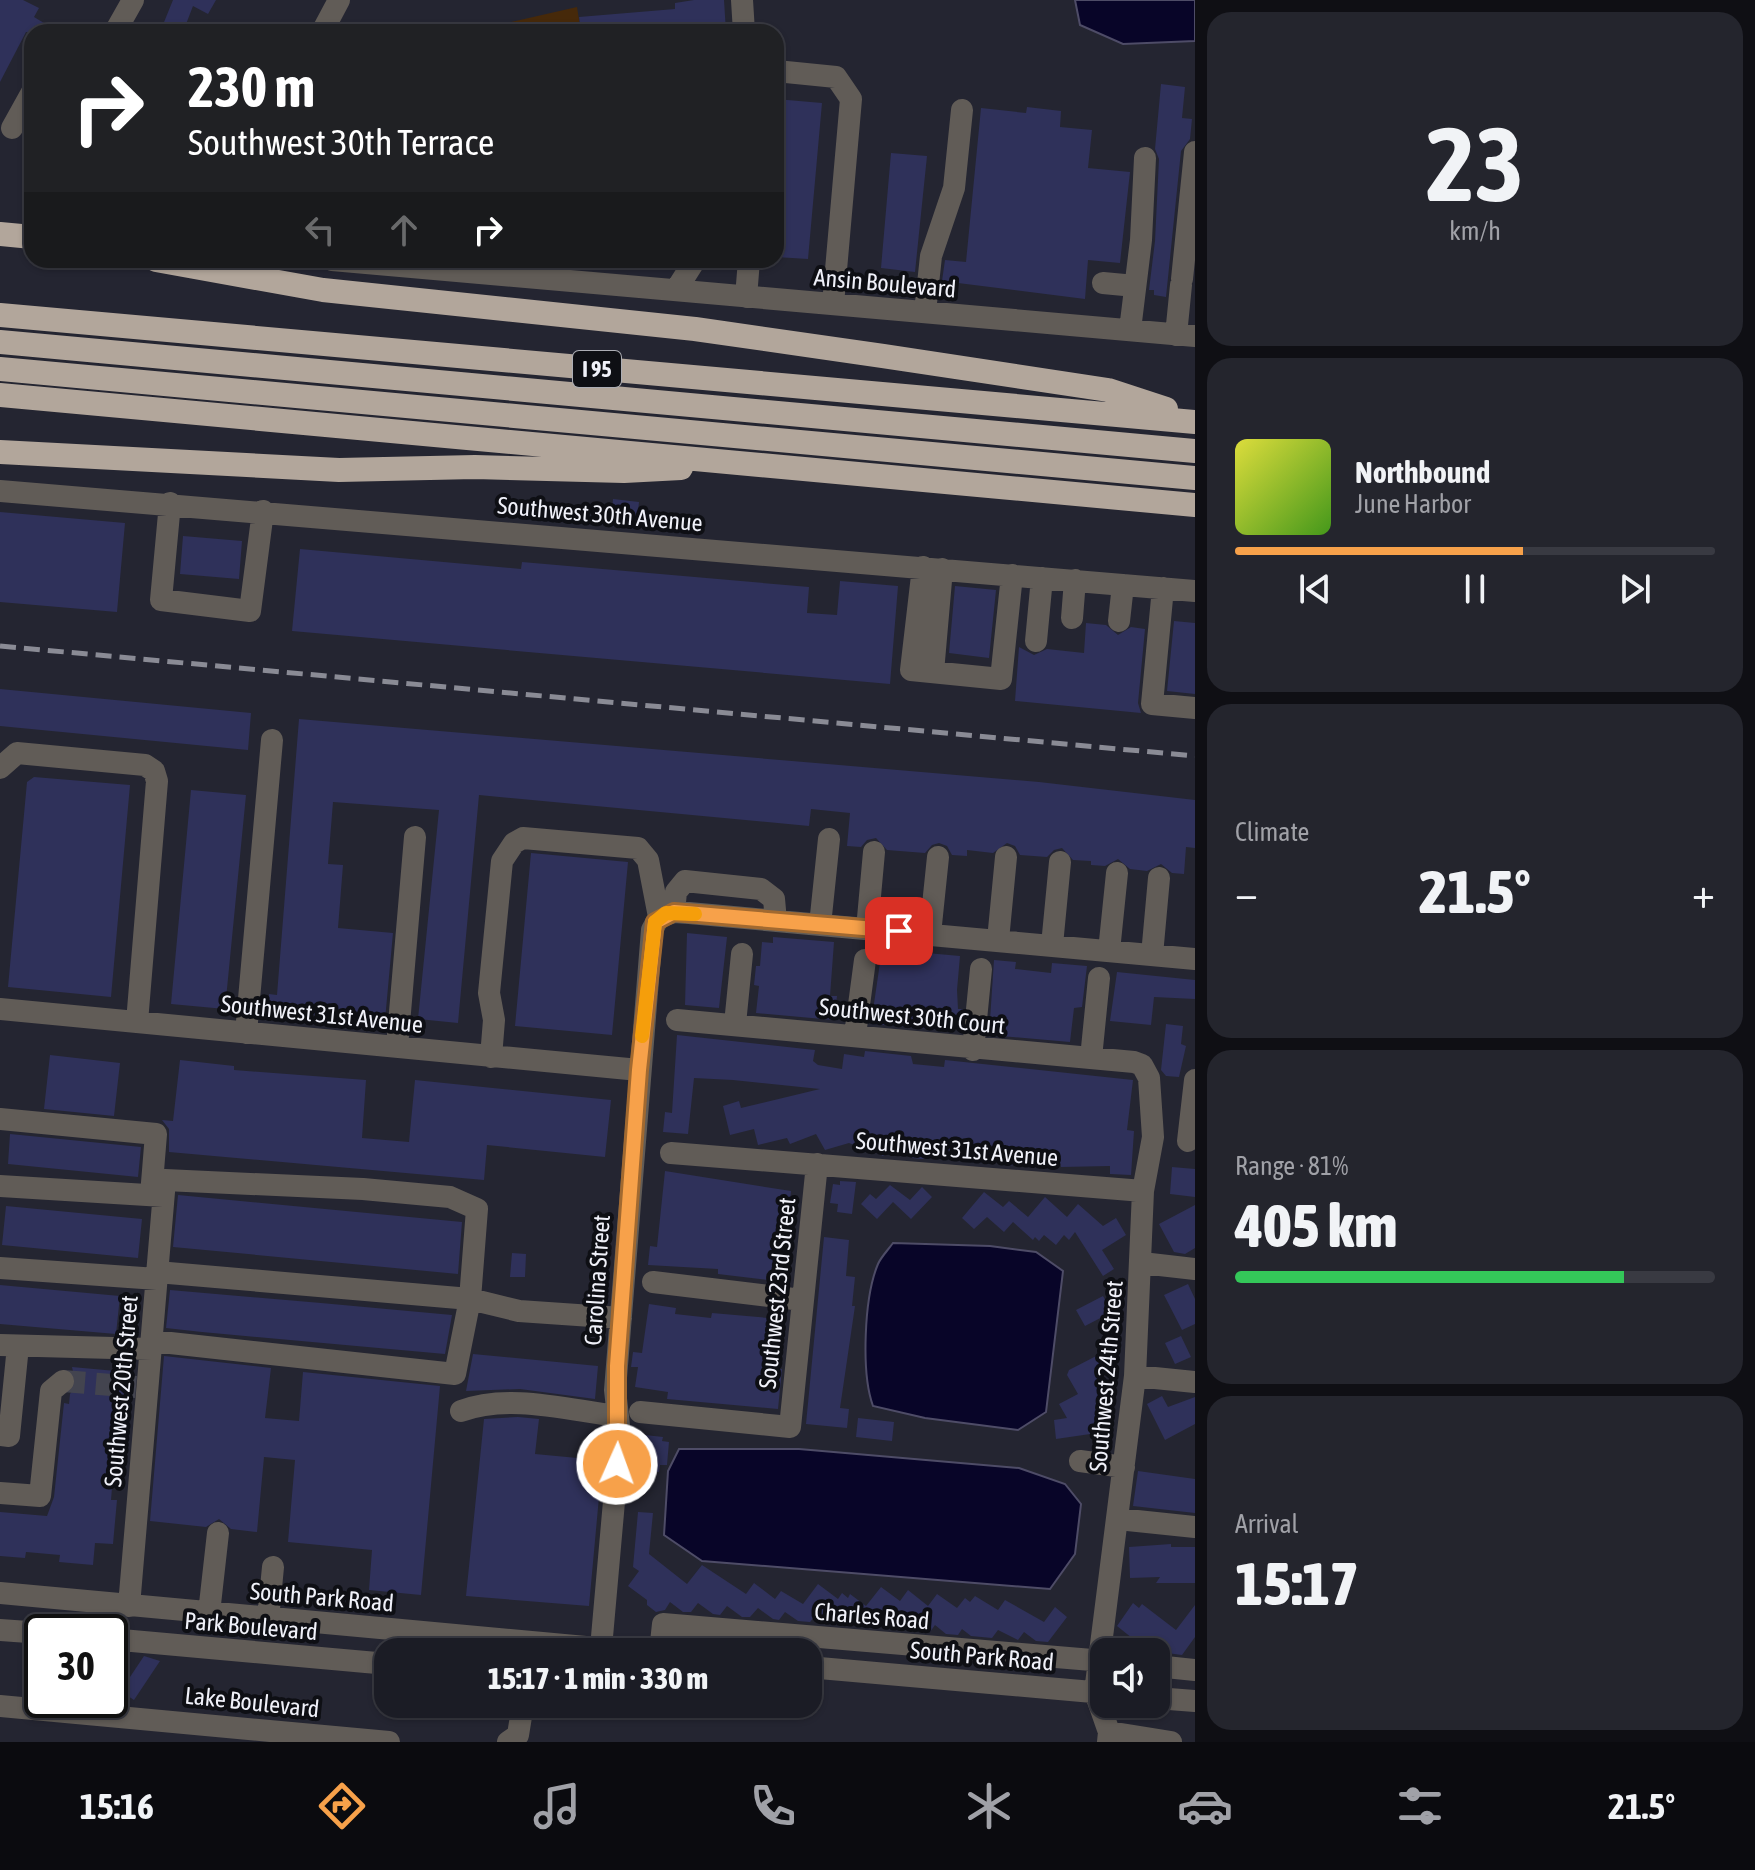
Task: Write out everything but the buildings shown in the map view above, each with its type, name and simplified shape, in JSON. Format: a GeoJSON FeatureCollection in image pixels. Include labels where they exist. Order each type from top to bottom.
{"type":"FeatureCollection","features":[{"type":"Feature","properties":{"kind":"highway"},"geometry":{"type":"LineString","coordinates":[[0,234],[24,236]]}},
{"type":"Feature","properties":{"kind":"highway"},"geometry":{"type":"LineString","coordinates":[[201,268],[323,290],[695,329],[1093,388],[1195,420]]}},
{"type":"Feature","properties":{"kind":"highway","name":"I 95"},"geometry":{"type":"LineString","coordinates":[[0,315],[1195,420]]}},
{"type":"Feature","properties":{"kind":"highway"},"geometry":{"type":"LineString","coordinates":[[0,342],[1195,451]]}},
{"type":"Feature","properties":{"kind":"highway"},"geometry":{"type":"LineString","coordinates":[[0,369],[1195,478]]}},
{"type":"Feature","properties":{"kind":"highway"},"geometry":{"type":"LineString","coordinates":[[0,395],[1195,505]]}},
{"type":"Feature","properties":{"kind":"highway"},"geometry":{"type":"LineString","coordinates":[[0,452],[339,470],[475,467],[624,471],[763,464]]}},
{"type":"Feature","properties":{"kind":"highway"},"geometry":{"type":"LineString","coordinates":[[1139,501],[1195,516]]}},
{"type":"Feature","properties":{"kind":"street"},"geometry":{"type":"LineString","coordinates":[[120,24],[133,0]]}},
{"type":"Feature","properties":{"kind":"street"},"geometry":{"type":"LineString","coordinates":[[326,24],[339,0]]}},
{"type":"Feature","properties":{"kind":"street"},"geometry":{"type":"LineString","coordinates":[[742,0],[744,24]]}},
{"type":"Feature","properties":{"kind":"street"},"geometry":{"type":"LineString","coordinates":[[784,72],[836,77],[851,99],[833,304]]}},
{"type":"Feature","properties":{"kind":"street"},"geometry":{"type":"LineString","coordinates":[[15,128],[24,109]]}},
{"type":"Feature","properties":{"kind":"street"},"geometry":{"type":"LineString","coordinates":[[925,312],[931,256],[954,188],[962,110]]}},
{"type":"Feature","properties":{"kind":"street"},"geometry":{"type":"LineString","coordinates":[[1186,335],[1182,282],[1195,152]]}},
{"type":"Feature","properties":{"kind":"street"},"geometry":{"type":"LineString","coordinates":[[1130,330],[1145,158]]}},
{"type":"Feature","properties":{"kind":"street","name":"Ansin Boulevard"},"geometry":{"type":"LineString","coordinates":[[424,268],[1186,335]]}},
{"type":"Feature","properties":{"kind":"street"},"geometry":{"type":"LineString","coordinates":[[676,290],[690,268]]}},
{"type":"Feature","properties":{"kind":"street"},"geometry":{"type":"LineString","coordinates":[[746,297],[748,268]]}},
{"type":"Feature","properties":{"kind":"street"},"geometry":{"type":"LineString","coordinates":[[1103,283],[1135,286]]}},
{"type":"Feature","properties":{"kind":"street","name":"Southwest 30th Avenue"},"geometry":{"type":"LineString","coordinates":[[0,491],[1195,591]]}},
{"type":"Feature","properties":{"kind":"street"},"geometry":{"type":"LineString","coordinates":[[170,503],[161,600],[250,611],[263,511]]}},
{"type":"Feature","properties":{"kind":"street"},"geometry":{"type":"LineString","coordinates":[[933,568],[911,670],[1001,679],[1012,575]]}},
{"type":"Feature","properties":{"kind":"street"},"geometry":{"type":"LineString","coordinates":[[1036,641],[1042,578]]}},
{"type":"Feature","properties":{"kind":"street"},"geometry":{"type":"LineString","coordinates":[[1072,618],[1075,580]]}},
{"type":"Feature","properties":{"kind":"street"},"geometry":{"type":"LineString","coordinates":[[1119,621],[1123,585]]}},
{"type":"Feature","properties":{"kind":"street"},"geometry":{"type":"LineString","coordinates":[[1163,588],[1152,704],[1195,708]]}},
{"type":"Feature","properties":{"kind":"street"},"geometry":{"type":"LineString","coordinates":[[246,1033],[272,740]]}},
{"type":"Feature","properties":{"kind":"street"},"geometry":{"type":"LineString","coordinates":[[0,768],[17,753],[145,765],[154,771],[157,781],[137,1022]]}},
{"type":"Feature","properties":{"kind":"street"},"geometry":{"type":"LineString","coordinates":[[397,1047],[415,837]]}},
{"type":"Feature","properties":{"kind":"street"},"geometry":{"type":"LineString","coordinates":[[491,1057],[494,1020],[489,993],[502,861],[514,843],[523,838],[638,848],[648,860],[666,914]]}},
{"type":"Feature","properties":{"kind":"street"},"geometry":{"type":"LineString","coordinates":[[820,925],[829,839]]}},
{"type":"Feature","properties":{"kind":"street"},"geometry":{"type":"LineString","coordinates":[[867,929],[874,852]]}},
{"type":"Feature","properties":{"kind":"street"},"geometry":{"type":"LineString","coordinates":[[930,934],[938,857]]}},
{"type":"Feature","properties":{"kind":"street"},"geometry":{"type":"LineString","coordinates":[[998,940],[1006,857]]}},
{"type":"Feature","properties":{"kind":"street"},"geometry":{"type":"LineString","coordinates":[[1052,945],[1060,862]]}},
{"type":"Feature","properties":{"kind":"street"},"geometry":{"type":"LineString","coordinates":[[1109,951],[1117,873]]}},
{"type":"Feature","properties":{"kind":"street"},"geometry":{"type":"LineString","coordinates":[[1152,955],[1159,878]]}},
{"type":"Feature","properties":{"kind":"street"},"geometry":{"type":"LineString","coordinates":[[666,914],[685,881],[761,889],[774,899],[776,921]]}},
{"type":"Feature","properties":{"kind":"street"},"geometry":{"type":"LineString","coordinates":[[666,914],[930,934],[1195,959]]}},
{"type":"Feature","properties":{"kind":"street","name":"Carolina Street"},"geometry":{"type":"LineString","coordinates":[[602,1638],[620,1434],[629,1414],[615,1390],[639,1070],[652,930],[666,914]]}},
{"type":"Feature","properties":{"kind":"street"},"geometry":{"type":"LineString","coordinates":[[735,1024],[742,954]]}},
{"type":"Feature","properties":{"kind":"street"},"geometry":{"type":"LineString","coordinates":[[855,1035],[865,960]]}},
{"type":"Feature","properties":{"kind":"street"},"geometry":{"type":"LineString","coordinates":[[973,1050],[981,969]]}},
{"type":"Feature","properties":{"kind":"street"},"geometry":{"type":"LineString","coordinates":[[1091,1058],[1099,978]]}},
{"type":"Feature","properties":{"kind":"street","name":"Southwest 31st Avenue"},"geometry":{"type":"LineString","coordinates":[[0,1009],[639,1070]]}},
{"type":"Feature","properties":{"kind":"street","name":"Southwest 30th Court"},"geometry":{"type":"LineString","coordinates":[[677,1020],[1142,1065]]}},
{"type":"Feature","properties":{"kind":"street","name":"Southwest 24th Street"},"geometry":{"type":"LineString","coordinates":[[1105,1638],[1135,1376],[1143,1191],[1153,1137],[1149,1078],[1142,1065]]}},
{"type":"Feature","properties":{"kind":"street"},"geometry":{"type":"LineString","coordinates":[[1153,1137],[1192,1141],[1195,1080]]}},
{"type":"Feature","properties":{"kind":"street","name":"Southwest 20th Street"},"geometry":{"type":"LineString","coordinates":[[0,1119],[156,1134],[160,1190],[157,1275],[152,1345],[142,1388],[129,1606]]}},
{"type":"Feature","properties":{"kind":"street","name":"Southwest 31st Avenue"},"geometry":{"type":"LineString","coordinates":[[671,1153],[1143,1191]]}},
{"type":"Feature","properties":{"kind":"street","name":"Southwest 23rd Street"},"geometry":{"type":"LineString","coordinates":[[629,1414],[790,1427],[817,1164]]}},
{"type":"Feature","properties":{"kind":"street"},"geometry":{"type":"LineString","coordinates":[[0,1186],[450,1197],[477,1209],[470,1299],[455,1374],[152,1345],[9,1346],[9,1436],[0,1435]]}},
{"type":"Feature","properties":{"kind":"street"},"geometry":{"type":"LineString","coordinates":[[1142,1263],[1195,1269]]}},
{"type":"Feature","properties":{"kind":"street"},"geometry":{"type":"LineString","coordinates":[[0,1268],[157,1275],[470,1299],[519,1311],[621,1318]]}},
{"type":"Feature","properties":{"kind":"street"},"geometry":{"type":"LineString","coordinates":[[653,1282],[802,1300]]}},
{"type":"Feature","properties":{"kind":"street"},"geometry":{"type":"LineString","coordinates":[[1135,1376],[1195,1382]]}},
{"type":"Feature","properties":{"kind":"street"},"geometry":{"type":"LineString","coordinates":[[0,1493],[40,1496],[51,1391],[63,1381]]}},
{"type":"Feature","properties":{"kind":"street"},"geometry":{"type":"LineString","coordinates":[[461,1411],[483,1402],[629,1414]]}},
{"type":"Feature","properties":{"kind":"street"},"geometry":{"type":"LineString","coordinates":[[1080,1461],[1124,1467]]}},
{"type":"Feature","properties":{"kind":"street"},"geometry":{"type":"LineString","coordinates":[[1118,1519],[1195,1527]]}},
{"type":"Feature","properties":{"kind":"street"},"geometry":{"type":"LineString","coordinates":[[209,1613],[218,1533]]}},
{"type":"Feature","properties":{"kind":"street"},"geometry":{"type":"LineString","coordinates":[[268,1619],[273,1567]]}},
{"type":"Feature","properties":{"kind":"street","name":"South Park Road"},"geometry":{"type":"LineString","coordinates":[[0,1593],[486,1638]]}},
{"type":"Feature","properties":{"kind":"street","name":"Charles Road"},"geometry":{"type":"LineString","coordinates":[[662,1638],[663,1624],[1090,1660]]}},
{"type":"Feature","properties":{"kind":"street"},"geometry":{"type":"LineString","coordinates":[[0,1630],[24,1632]]}},
{"type":"Feature","properties":{"kind":"street","name":"Park Boulevard"},"geometry":{"type":"LineString","coordinates":[[128,1640],[374,1663]]}},
{"type":"Feature","properties":{"kind":"street"},"geometry":{"type":"LineString","coordinates":[[1170,1667],[1195,1670]]}},
{"type":"Feature","properties":{"kind":"street","name":"South Park Road"},"geometry":{"type":"LineString","coordinates":[[822,1668],[1090,1691]]}},
{"type":"Feature","properties":{"kind":"street"},"geometry":{"type":"LineString","coordinates":[[1170,1699],[1195,1701]]}},
{"type":"Feature","properties":{"kind":"street","name":"Lake Boulevard"},"geometry":{"type":"LineString","coordinates":[[0,1706],[24,1708]]}},
{"type":"Feature","properties":{"kind":"street","name":"Lake Boulevard"},"geometry":{"type":"LineString","coordinates":[[128,1717],[389,1742]]}},
{"type":"Feature","properties":{"kind":"street"},"geometry":{"type":"LineString","coordinates":[[508,1742],[518,1735],[521,1718]]}},
{"type":"Feature","properties":{"kind":"street"},"geometry":{"type":"LineString","coordinates":[[1108,1737],[1171,1742]]}},
{"type":"Feature","properties":{"kind":"shaded area"},"geometry":{"type":"Polygon","coordinates":[[[1075,0],[1195,0],[1195,41],[1123,44],[1080,25],[1075,0]]]}},
{"type":"Feature","properties":{"kind":"shaded area"},"geometry":{"type":"Polygon","coordinates":[[[577,7],[580,24],[507,24],[577,7]]]}},
{"type":"Feature","properties":{"kind":"shaded area"},"geometry":{"type":"Polygon","coordinates":[[[893,1243],[990,1246],[1036,1252],[1063,1271],[1046,1412],[1018,1430],[925,1418],[873,1406],[867,1375],[867,1315],[878,1264],[893,1243]]]}},
{"type":"Feature","properties":{"kind":"shaded area"},"geometry":{"type":"Polygon","coordinates":[[[679,1449],[799,1449],[1019,1468],[1065,1484],[1081,1504],[1075,1554],[1050,1589],[702,1561],[664,1535],[668,1471],[679,1449]]]}},
{"type":"Feature","properties":{"kind":"tunnel"},"geometry":{"type":"LineString","coordinates":[[63,1381],[136,1387]]}},
{"type":"Feature","properties":{"kind":"railway"},"geometry":{"type":"LineString","coordinates":[[0,646],[1195,756]]}},
{"type":"Feature","properties":{"kind":"slow traffic"},"geometry":{"type":"LineString","coordinates":[[642,1036],[655,922],[666,913],[695,914]]}},
{"type":"Feature","properties":{"kind":"route"},"geometry":{"type":"LineString","coordinates":[[617,1464],[620,1434],[615,1390],[639,1070],[655,922],[666,913],[674,912],[899,931]]}}]}
